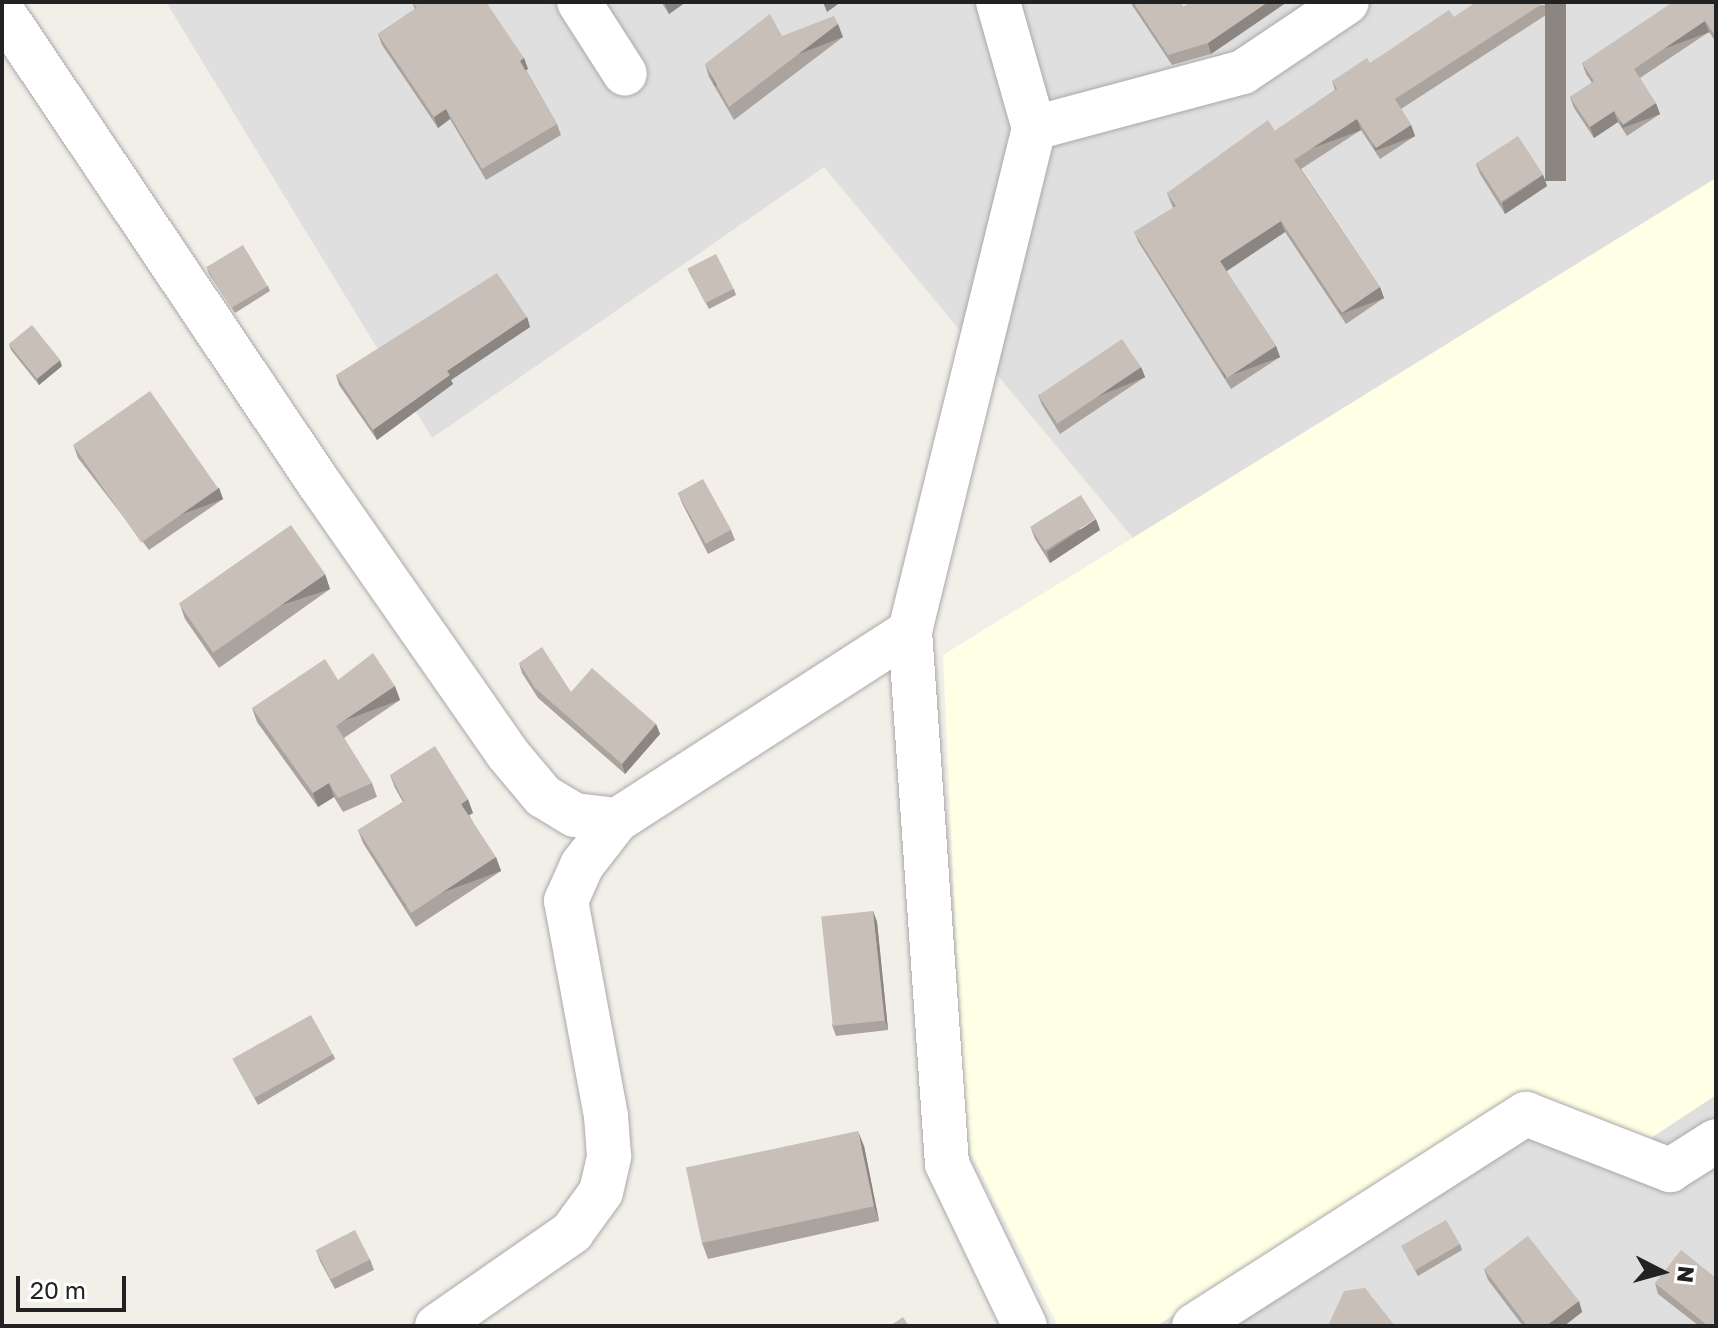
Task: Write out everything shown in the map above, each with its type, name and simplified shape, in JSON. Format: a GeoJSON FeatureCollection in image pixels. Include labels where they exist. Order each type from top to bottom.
{"type":"FeatureCollection","features":[{"type":"Feature","properties":{"kind":"street"},"geometry":{"type":"LineString","coordinates":[[579,2],[625,74]]}},
{"type":"Feature","properties":{"kind":"street"},"geometry":{"type":"LineString","coordinates":[[998,2],[1034,128],[910,631],[947,1164],[1025,1326]]}},
{"type":"Feature","properties":{"kind":"street"},"geometry":{"type":"LineString","coordinates":[[1034,128],[1243,72],[1347,2]]}},
{"type":"Feature","properties":{"kind":"street"},"geometry":{"type":"LineString","coordinates":[[2,11],[507,753],[543,796],[575,815],[617,820]]}},
{"type":"Feature","properties":{"kind":"street"},"geometry":{"type":"LineString","coordinates":[[437,1326],[572,1232],[601,1192],[609,1156],[606,1116],[566,901],[582,865],[617,820],[910,631]]}},
{"type":"Feature","properties":{"kind":"street"},"geometry":{"type":"LineString","coordinates":[[1194,1326],[1526,1114],[1670,1170],[1716,1141]]}},
{"type":"Feature","properties":{"kind":"shaded area"},"geometry":{"type":"Polygon","coordinates":[[[166,2],[1716,2],[1716,178],[1133,538],[824,167],[432,438],[166,2]]]}},
{"type":"Feature","properties":{"kind":"shaded area"},"geometry":{"type":"Polygon","coordinates":[[[1716,178],[1716,1095],[1645,1142],[1528,1098],[1156,1326],[1058,1326],[965,1141],[943,655],[1716,178]]]}},
{"type":"Feature","properties":{"kind":"shaded area"},"geometry":{"type":"Polygon","coordinates":[[[1716,1095],[1716,1326],[1156,1326],[1528,1098],[1645,1142],[1716,1095]]]}},
{"type":"Feature","properties":{"kind":"building"},"geometry":{"type":"Polygon","coordinates":[[[412,2],[486,2],[524,58],[520,61],[557,124],[482,169],[446,109],[434,117],[378,34],[417,8],[412,2]]]}},
{"type":"Feature","properties":{"kind":"building"},"geometry":{"type":"Polygon","coordinates":[[[1133,2],[1180,2],[1183,7],[1191,2],[1268,2],[1208,43],[1168,55],[1133,2]]]}},
{"type":"Feature","properties":{"kind":"building"},"geometry":{"type":"Polygon","coordinates":[[[1476,2],[1545,2],[1395,99],[1411,125],[1376,148],[1357,119],[1294,160],[1380,287],[1342,313],[1281,221],[1220,261],[1276,346],[1227,378],[1134,232],[1176,206],[1167,193],[1268,120],[1275,131],[1337,89],[1332,81],[1367,58],[1370,63],[1449,10],[1454,17],[1476,2]]]}},
{"type":"Feature","properties":{"kind":"building"},"geometry":{"type":"Polygon","coordinates":[[[1673,2],[1716,2],[1716,37],[1705,21],[1634,69],[1656,103],[1623,125],[1614,111],[1590,127],[1570,97],[1594,81],[1582,63],[1673,2]]]}},
{"type":"Feature","properties":{"kind":"building"},"geometry":{"type":"Polygon","coordinates":[[[770,14],[782,36],[834,16],[838,24],[729,107],[705,64],[770,14]]]}},
{"type":"Feature","properties":{"kind":"building"},"geometry":{"type":"Polygon","coordinates":[[[1518,136],[1543,175],[1501,202],[1476,163],[1518,136]]]}},
{"type":"Feature","properties":{"kind":"building"},"geometry":{"type":"Polygon","coordinates":[[[243,245],[268,286],[231,308],[206,267],[243,245]]]}},
{"type":"Feature","properties":{"kind":"building"},"geometry":{"type":"Polygon","coordinates":[[[716,254],[734,289],[705,303],[687,269],[716,254]]]}},
{"type":"Feature","properties":{"kind":"building"},"geometry":{"type":"Polygon","coordinates":[[[497,273],[527,317],[447,371],[450,375],[373,430],[336,375],[497,273]]]}},
{"type":"Feature","properties":{"kind":"building"},"geometry":{"type":"Polygon","coordinates":[[[32,325],[60,360],[37,379],[9,344],[32,325]]]}},
{"type":"Feature","properties":{"kind":"building"},"geometry":{"type":"Polygon","coordinates":[[[1122,339],[1141,367],[1057,424],[1038,395],[1122,339]]]}},
{"type":"Feature","properties":{"kind":"building"},"geometry":{"type":"Polygon","coordinates":[[[150,391],[218,488],[141,542],[73,445],[150,391]]]}},
{"type":"Feature","properties":{"kind":"building"},"geometry":{"type":"Polygon","coordinates":[[[703,479],[731,530],[706,544],[678,493],[703,479]]]}},
{"type":"Feature","properties":{"kind":"building"},"geometry":{"type":"Polygon","coordinates":[[[1081,495],[1096,519],[1045,551],[1030,527],[1081,495]]]}},
{"type":"Feature","properties":{"kind":"building"},"geometry":{"type":"Polygon","coordinates":[[[291,525],[325,574],[213,653],[179,604],[291,525]]]}},
{"type":"Feature","properties":{"kind":"building"},"geometry":{"type":"Polygon","coordinates":[[[542,647],[571,692],[592,668],[656,724],[622,764],[535,688],[519,663],[542,647]]]}},
{"type":"Feature","properties":{"kind":"building"},"geometry":{"type":"Polygon","coordinates":[[[373,653],[395,686],[336,726],[372,783],[338,798],[329,783],[313,793],[252,708],[325,659],[338,680],[373,653]]]}},
{"type":"Feature","properties":{"kind":"building"},"geometry":{"type":"Polygon","coordinates":[[[435,746],[468,799],[461,804],[496,857],[411,913],[358,830],[404,801],[390,775],[435,746]]]}},
{"type":"Feature","properties":{"kind":"building"},"geometry":{"type":"Polygon","coordinates":[[[873,911],[884,1020],[833,1026],[821,916],[873,911]]]}},
{"type":"Feature","properties":{"kind":"building"},"geometry":{"type":"Polygon","coordinates":[[[311,1015],[333,1054],[254,1098],[232,1059],[311,1015]]]}},
{"type":"Feature","properties":{"kind":"building"},"geometry":{"type":"Polygon","coordinates":[[[858,1131],[874,1206],[702,1243],[686,1168],[858,1131]]]}},
{"type":"Feature","properties":{"kind":"building"},"geometry":{"type":"Polygon","coordinates":[[[1446,1220],[1460,1244],[1415,1270],[1401,1246],[1446,1220]]]}},
{"type":"Feature","properties":{"kind":"building"},"geometry":{"type":"Polygon","coordinates":[[[355,1230],[370,1259],[331,1279],[316,1250],[355,1230]]]}},
{"type":"Feature","properties":{"kind":"building"},"geometry":{"type":"Polygon","coordinates":[[[1528,1236],[1579,1301],[1546,1326],[1527,1326],[1484,1269],[1528,1236]]]}},
{"type":"Feature","properties":{"kind":"building"},"geometry":{"type":"Polygon","coordinates":[[[1681,1250],[1716,1278],[1716,1319],[1710,1326],[1655,1283],[1681,1250]]]}},
{"type":"Feature","properties":{"kind":"building"},"geometry":{"type":"Polygon","coordinates":[[[1365,1288],[1395,1326],[1328,1326],[1344,1291],[1365,1288]]]}},
{"type":"Feature","properties":{"kind":"building"},"geometry":{"type":"Polygon","coordinates":[[[903,1317],[909,1326],[890,1326],[903,1317]]]}}]}
